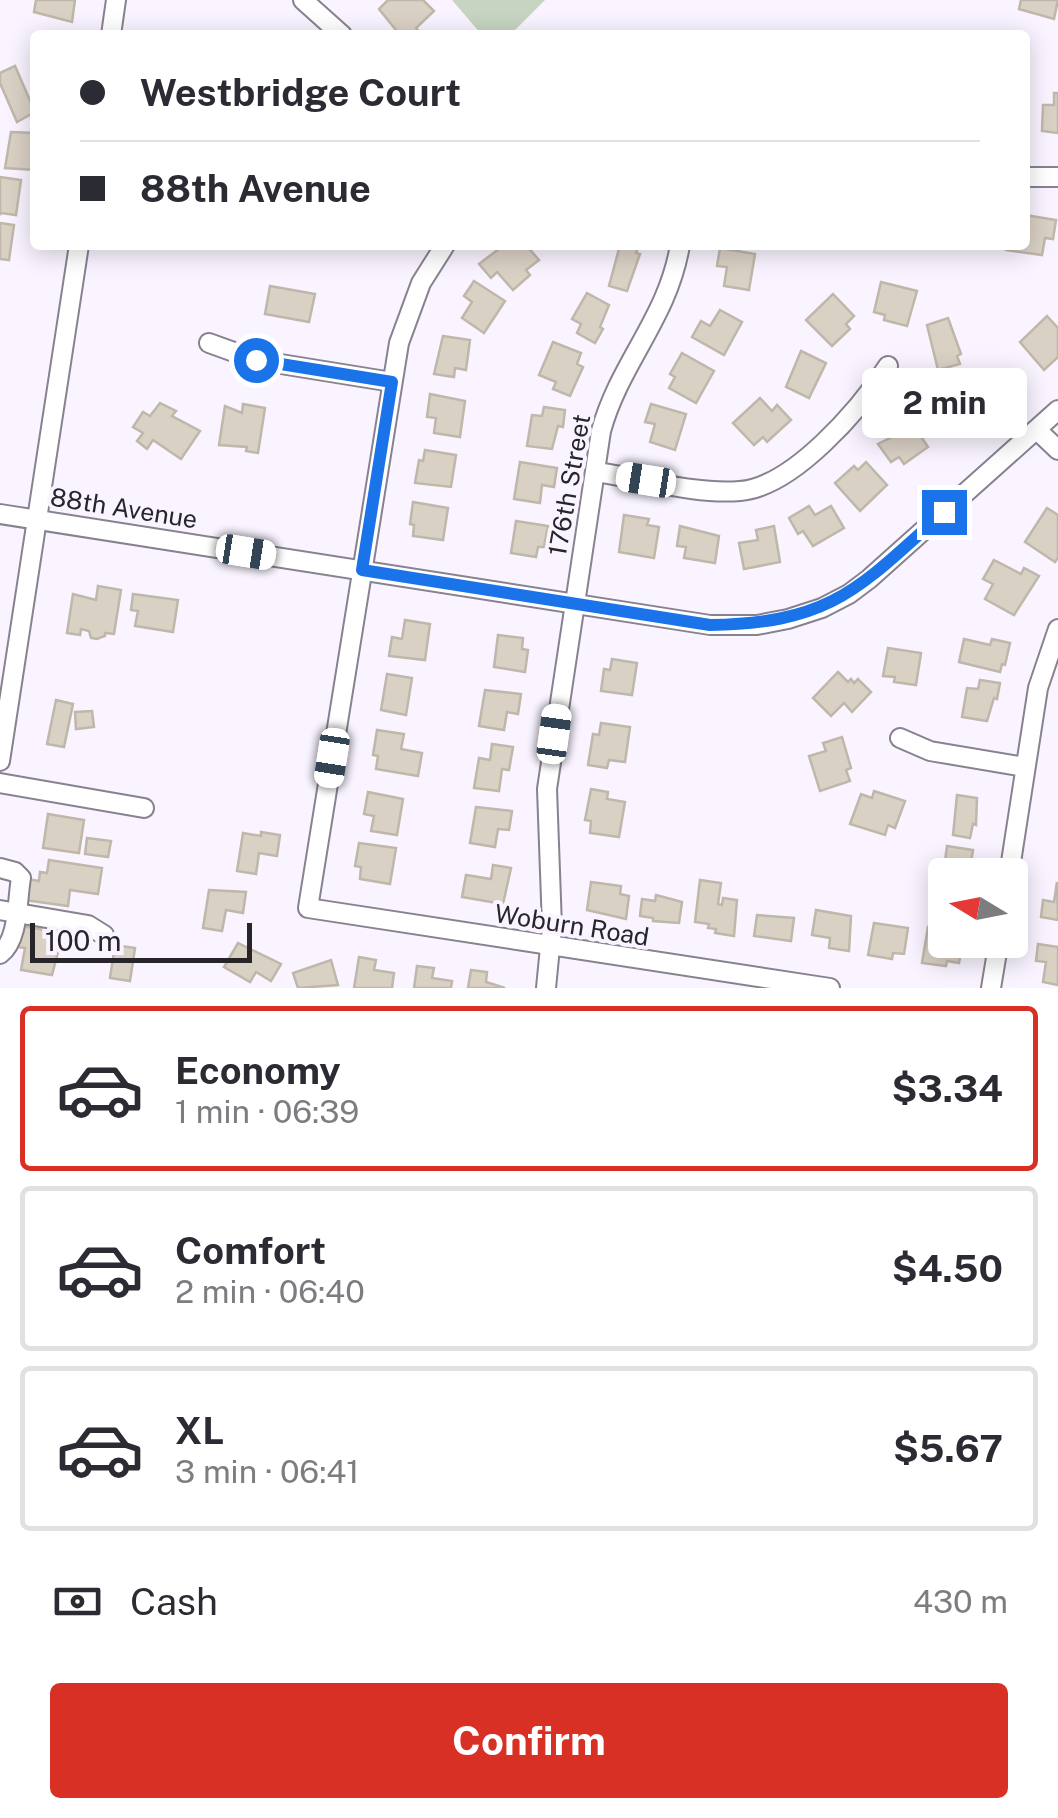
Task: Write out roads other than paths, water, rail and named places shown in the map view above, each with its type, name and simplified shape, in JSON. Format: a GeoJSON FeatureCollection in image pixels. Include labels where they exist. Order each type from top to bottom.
{"type":"FeatureCollection","features":[{"type":"Feature","properties":{"kind":"street"},"geometry":{"type":"LineString","coordinates":[[112,30],[116,0]]}},
{"type":"Feature","properties":{"kind":"street"},"geometry":{"type":"LineString","coordinates":[[304,0],[337,30]]}},
{"type":"Feature","properties":{"kind":"street"},"geometry":{"type":"LineString","coordinates":[[1030,177],[1058,177]]}},
{"type":"Feature","properties":{"kind":"street"},"geometry":{"type":"LineString","coordinates":[[0,761],[78,250]]}},
{"type":"Feature","properties":{"kind":"street"},"geometry":{"type":"LineString","coordinates":[[362,570],[398,343],[411,304],[441,250]]}},
{"type":"Feature","properties":{"kind":"street","name":"176th Street"},"geometry":{"type":"LineString","coordinates":[[546,988],[551,947],[548,788],[606,410],[664,306],[679,250]]}},
{"type":"Feature","properties":{"kind":"street"},"geometry":{"type":"LineString","coordinates":[[209,343],[256,360],[392,382]]}},
{"type":"Feature","properties":{"kind":"street"},"geometry":{"type":"LineString","coordinates":[[596,472],[723,491],[762,487],[793,470],[864,403],[888,366]]}},
{"type":"Feature","properties":{"kind":"street","name":"88th Avenue"},"geometry":{"type":"LineString","coordinates":[[0,514],[710,625],[757,624],[822,608],[870,579],[1058,410]]}},
{"type":"Feature","properties":{"kind":"street"},"geometry":{"type":"LineString","coordinates":[[1038,430],[1058,450]]}},
{"type":"Feature","properties":{"kind":"street","name":"Woburn Road"},"geometry":{"type":"LineString","coordinates":[[362,570],[308,908],[830,988]]}},
{"type":"Feature","properties":{"kind":"street"},"geometry":{"type":"LineString","coordinates":[[0,614],[22,618]]}},
{"type":"Feature","properties":{"kind":"street"},"geometry":{"type":"LineString","coordinates":[[1012,858],[1038,688],[1058,629]]}},
{"type":"Feature","properties":{"kind":"street"},"geometry":{"type":"LineString","coordinates":[[900,738],[930,751],[1025,767]]}},
{"type":"Feature","properties":{"kind":"street"},"geometry":{"type":"LineString","coordinates":[[0,783],[144,808]]}},
{"type":"Feature","properties":{"kind":"street"},"geometry":{"type":"LineString","coordinates":[[0,868],[21,878],[8,912],[7,949],[0,954]]}},
{"type":"Feature","properties":{"kind":"street"},"geometry":{"type":"LineString","coordinates":[[8,912],[88,925],[104,934]]}},
{"type":"Feature","properties":{"kind":"street"},"geometry":{"type":"LineString","coordinates":[[991,988],[995,958]]}}]}
